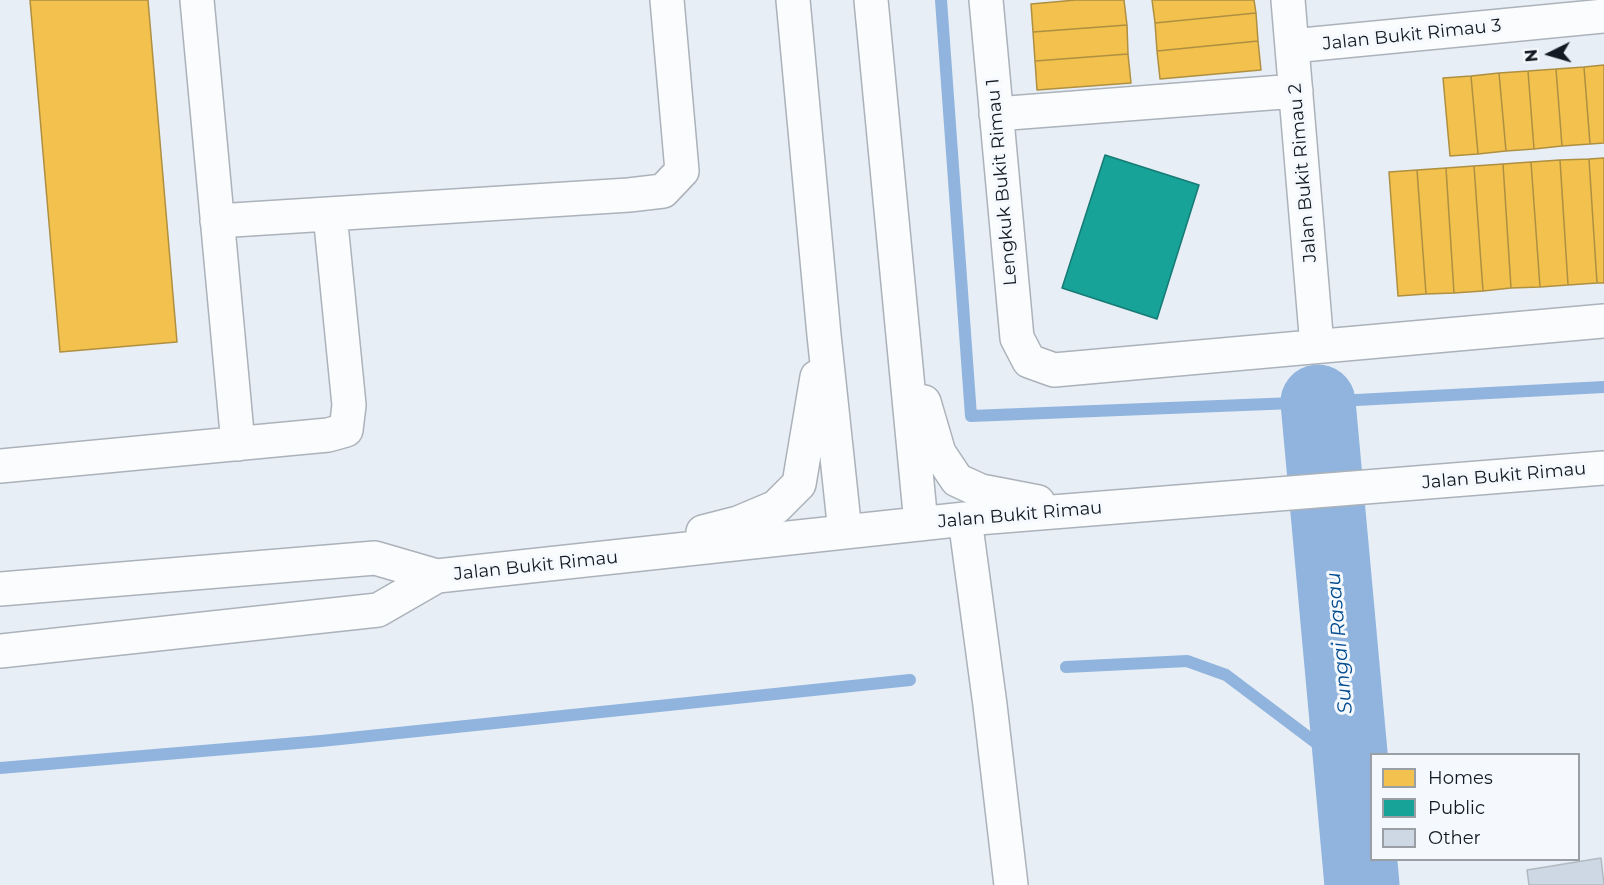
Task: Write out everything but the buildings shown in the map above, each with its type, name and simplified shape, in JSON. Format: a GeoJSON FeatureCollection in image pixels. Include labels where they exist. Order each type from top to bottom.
{"type":"FeatureCollection","features":[{"type":"Feature","properties":{"kind":"street"},"geometry":{"type":"LineString","coordinates":[[197,0],[238,444]]}},
{"type":"Feature","properties":{"kind":"street"},"geometry":{"type":"LineString","coordinates":[[217,221],[663,191],[682,171],[667,0]]}},
{"type":"Feature","properties":{"kind":"street"},"geometry":{"type":"LineString","coordinates":[[793,0],[844,532]]}},
{"type":"Feature","properties":{"kind":"street"},"geometry":{"type":"LineString","coordinates":[[871,0],[921,524]]}},
{"type":"Feature","properties":{"kind":"street","name":"Lengkuk Bukit Rimau 1"},"geometry":{"type":"LineString","coordinates":[[986,0],[1017,338],[1029,361],[1054,370],[1317,346]]}},
{"type":"Feature","properties":{"kind":"street","name":"Jalan Bukit Rimau 2"},"geometry":{"type":"LineString","coordinates":[[1288,0],[1317,346]]}},
{"type":"Feature","properties":{"kind":"street","name":"Jalan Bukit Rimau 3"},"geometry":{"type":"LineString","coordinates":[[1292,46],[1599,11]]}},
{"type":"Feature","properties":{"kind":"street"},"geometry":{"type":"LineString","coordinates":[[996,114],[1296,91]]}},
{"type":"Feature","properties":{"kind":"street"},"geometry":{"type":"LineString","coordinates":[[0,466],[328,435],[346,430],[349,405],[330,214]]}},
{"type":"Feature","properties":{"kind":"street"},"geometry":{"type":"LineString","coordinates":[[1317,346],[1604,321]]}},
{"type":"Feature","properties":{"kind":"street"},"geometry":{"type":"LineString","coordinates":[[901,325],[939,453],[957,480],[981,491],[1076,510]]}},
{"type":"Feature","properties":{"kind":"street"},"geometry":{"type":"LineString","coordinates":[[590,560],[738,523],[776,507],[799,484],[824,335]]}},
{"type":"Feature","properties":{"kind":"street","name":"Jalan Bukit Rimau"},"geometry":{"type":"LineString","coordinates":[[0,589],[375,558],[437,576],[965,519],[1604,468]]}},
{"type":"Feature","properties":{"kind":"street"},"geometry":{"type":"LineString","coordinates":[[965,519],[1011,885]]}},
{"type":"Feature","properties":{"kind":"street","name":"Jalan Bukit Rimau"},"geometry":{"type":"LineString","coordinates":[[0,651],[378,610],[437,576]]}},
{"type":"Feature","properties":{"kind":"waterway"},"geometry":{"type":"LineString","coordinates":[[941,0],[971,416],[1318,402],[1604,387]]}},
{"type":"Feature","properties":{"kind":"waterway","name":"Sungai Rasau"},"geometry":{"type":"LineString","coordinates":[[1318,402],[1362,885]]}},
{"type":"Feature","properties":{"kind":"waterway"},"geometry":{"type":"LineString","coordinates":[[1066,667],[1187,661],[1226,675],[1352,770]]}},
{"type":"Feature","properties":{"kind":"waterway"},"geometry":{"type":"LineString","coordinates":[[0,768],[321,741],[910,680]]}}]}
